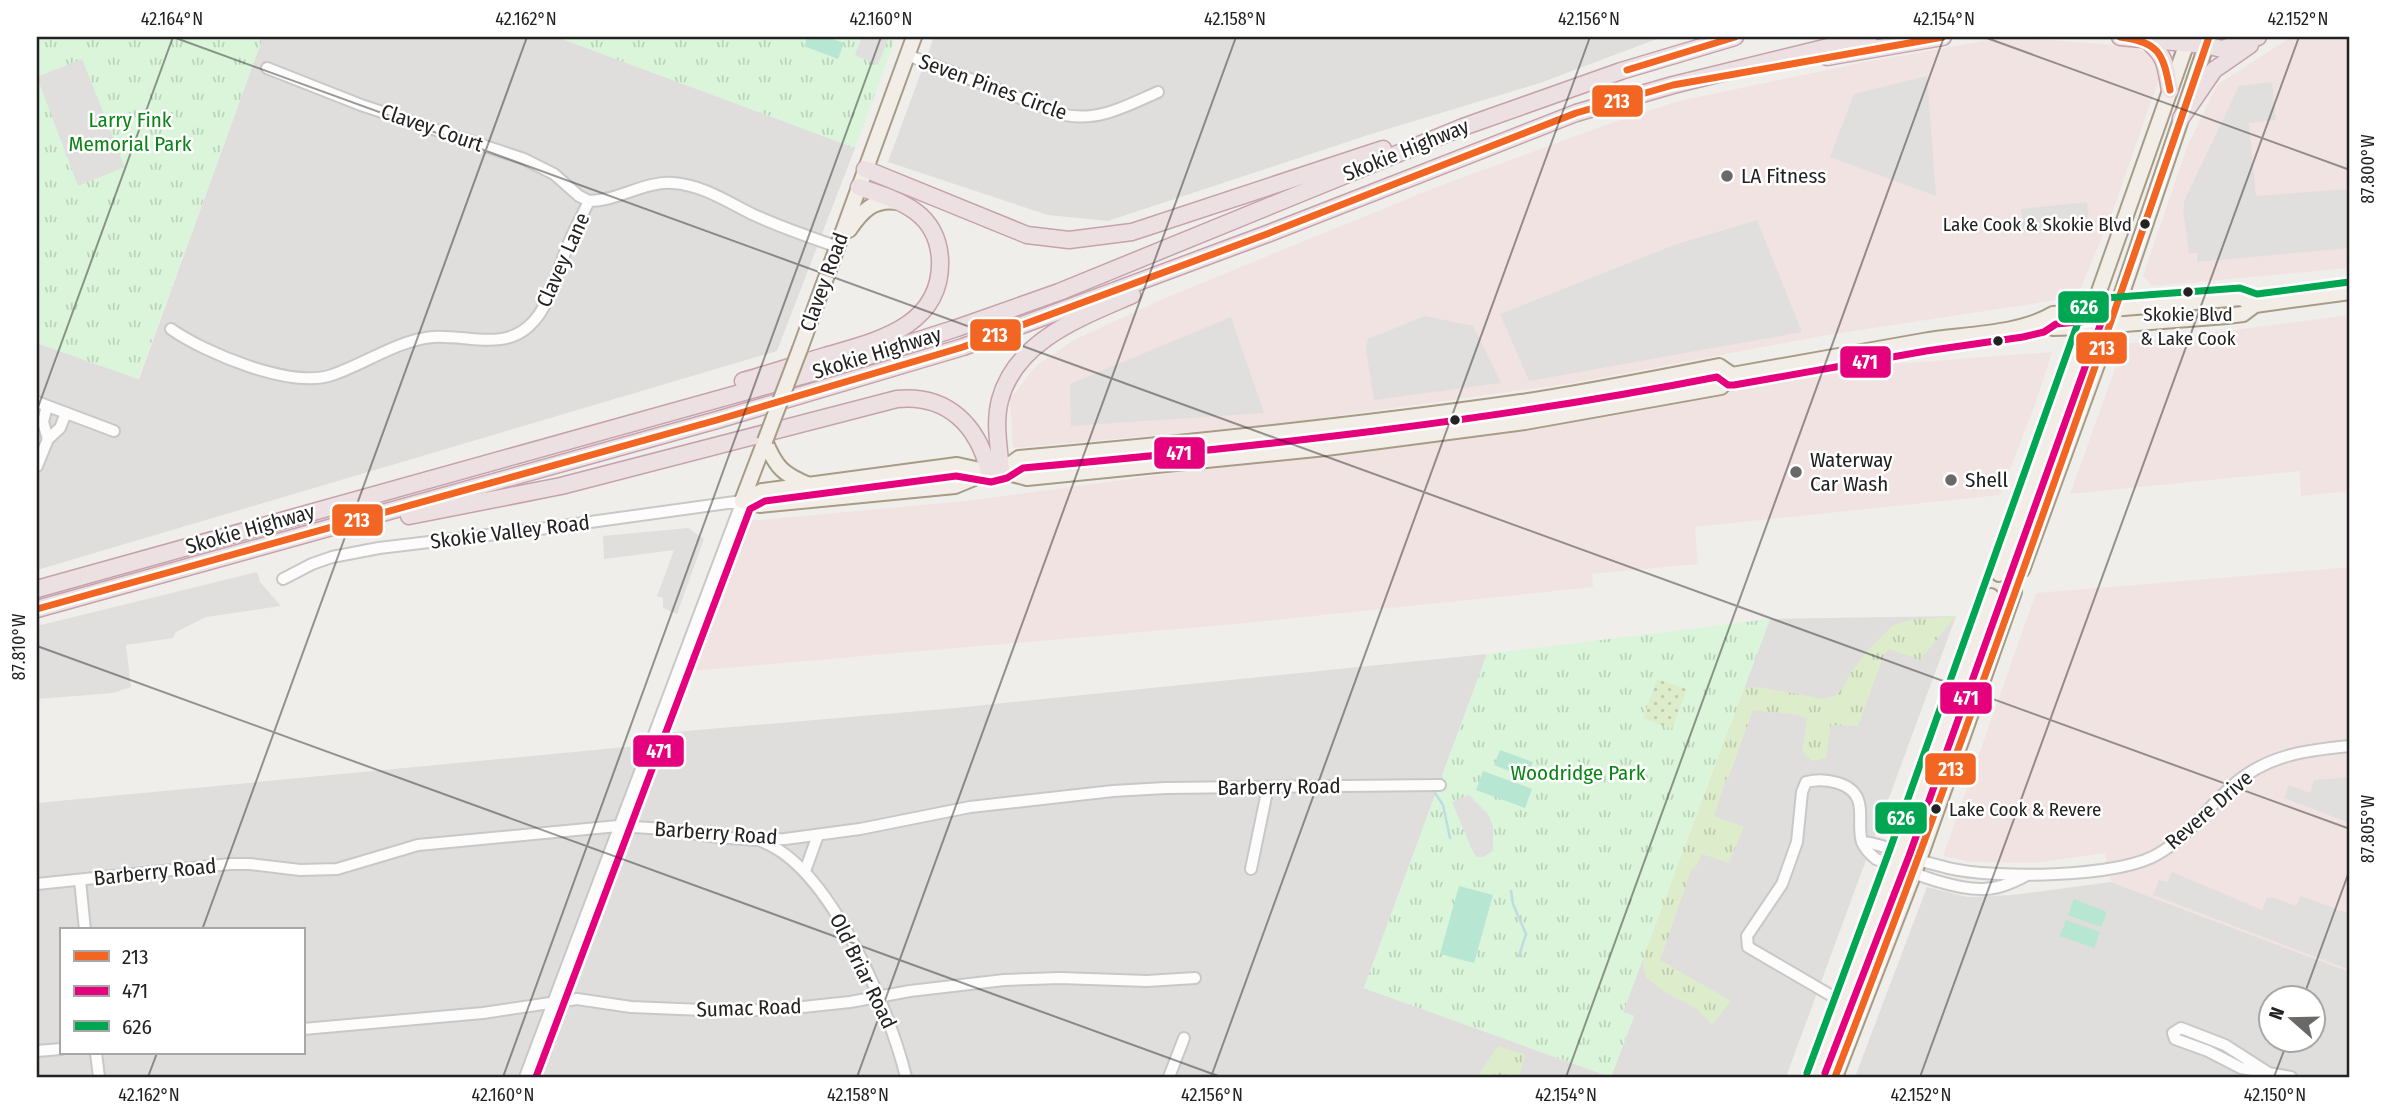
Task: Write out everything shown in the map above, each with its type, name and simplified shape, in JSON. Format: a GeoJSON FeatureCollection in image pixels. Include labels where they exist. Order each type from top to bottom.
{"type":"FeatureCollection","features":[{"type":"Feature","properties":{"kind":"highway","name":"Skokie Highway"},"geometry":{"type":"LineString","coordinates":[[37,589],[836,366],[957,328],[1059,292],[1462,127],[1621,71],[1735,37]]}},
{"type":"Feature","properties":{"kind":"highway","name":"Skokie Highway"},"geometry":{"type":"LineString","coordinates":[[37,609],[717,420],[900,366],[1032,323],[1576,113],[1673,85],[1869,37]]}},
{"type":"Feature","properties":{"kind":"highway"},"geometry":{"type":"LineString","coordinates":[[1673,85],[1943,37]]}},
{"type":"Feature","properties":{"kind":"highway"},"geometry":{"type":"LineString","coordinates":[[2120,37],[2207,41],[2222,49],[2260,37]]}},
{"type":"Feature","properties":{"kind":"highway"},"geometry":{"type":"LineString","coordinates":[[2181,118],[2214,70],[2260,37]]}},
{"type":"Feature","properties":{"kind":"highway"},"geometry":{"type":"LineString","coordinates":[[2145,40],[2159,50],[2170,90]]}},
{"type":"Feature","properties":{"kind":"highway"},"geometry":{"type":"LineString","coordinates":[[865,169],[1027,235],[1069,240],[1093,239],[1132,232],[1385,148],[1462,127]]}},
{"type":"Feature","properties":{"kind":"highway"},"geometry":{"type":"LineString","coordinates":[[610,429],[676,401],[880,340],[914,321],[926,307],[939,277],[939,254],[933,234],[926,222],[904,203],[859,187]]}},
{"type":"Feature","properties":{"kind":"highway"},"geometry":{"type":"LineString","coordinates":[[995,471],[1000,401],[1011,376],[1032,350],[1066,325],[1186,271],[1232,246]]}},
{"type":"Feature","properties":{"kind":"highway"},"geometry":{"type":"LineString","coordinates":[[303,535],[330,533],[550,488],[897,398],[916,397],[948,407],[961,417],[995,471]]}},
{"type":"Feature","properties":{"kind":"main road","name":"Clavey Road"},"geometry":{"type":"LineString","coordinates":[[742,501],[914,37]]}},
{"type":"Feature","properties":{"kind":"main road"},"geometry":{"type":"LineString","coordinates":[[1999,574],[2188,40]]}},
{"type":"Feature","properties":{"kind":"main road"},"geometry":{"type":"LineString","coordinates":[[2022,570],[2117,308],[2207,41]]}},
{"type":"Feature","properties":{"kind":"main road"},"geometry":{"type":"LineString","coordinates":[[838,246],[858,216],[872,204],[881,201],[904,203]]}},
{"type":"Feature","properties":{"kind":"main road"},"geometry":{"type":"LineString","coordinates":[[2255,305],[2350,292]]}},
{"type":"Feature","properties":{"kind":"main road","name":"Skokie Valley Road"},"geometry":{"type":"LineString","coordinates":[[742,501],[762,491],[957,465],[1027,478],[1326,448],[1442,433],[1525,422],[1721,387],[1732,375],[1924,341],[2022,327],[2040,322],[2053,314],[2241,298],[2255,305],[2243,314],[2086,327],[2053,328],[2040,322]]}},
{"type":"Feature","properties":{"kind":"main road","name":"Skokie Valley Road"},"geometry":{"type":"LineString","coordinates":[[742,501],[760,505],[955,486],[995,471],[1019,458],[1440,413],[1521,402],[1719,366],[1732,375]]}},
{"type":"Feature","properties":{"kind":"main road"},"geometry":{"type":"LineString","coordinates":[[1521,402],[1525,422]]}},
{"type":"Feature","properties":{"kind":"main road"},"geometry":{"type":"LineString","coordinates":[[1440,413],[1442,433]]}},
{"type":"Feature","properties":{"kind":"main road"},"geometry":{"type":"LineString","coordinates":[[765,441],[777,467],[791,478],[810,485]]}},
{"type":"Feature","properties":{"kind":"main road"},"geometry":{"type":"LineString","coordinates":[[1835,1077],[1916,866],[2014,592]]}},
{"type":"Feature","properties":{"kind":"main road"},"geometry":{"type":"LineString","coordinates":[[1817,1077],[1992,596]]}},
{"type":"Feature","properties":{"kind":"street","name":"Seven Pines Circle"},"geometry":{"type":"LineString","coordinates":[[907,55],[1065,115],[1081,118],[1098,116],[1158,92]]}},
{"type":"Feature","properties":{"kind":"street","name":"Clavey Court"},"geometry":{"type":"LineString","coordinates":[[267,68],[361,105],[524,159],[554,174],[579,196],[589,201]]}},
{"type":"Feature","properties":{"kind":"street","name":"Clavey Lane"},"geometry":{"type":"LineString","coordinates":[[171,329],[180,336],[244,364],[282,376],[316,378],[328,377],[419,340],[454,337],[504,339],[531,325],[548,298],[569,241],[589,201],[606,201],[643,187],[675,183],[702,189],[754,215],[838,246]]}},
{"type":"Feature","properties":{"kind":"street"},"geometry":{"type":"LineString","coordinates":[[48,439],[42,404],[114,431]]}},
{"type":"Feature","properties":{"kind":"street"},"geometry":{"type":"LineString","coordinates":[[37,466],[48,439],[60,428],[66,413]]}},
{"type":"Feature","properties":{"kind":"street","name":"Skokie Valley Road"},"geometry":{"type":"LineString","coordinates":[[283,579],[332,557],[379,548],[742,501]]}},
{"type":"Feature","properties":{"kind":"street","name":"Clavey Road"},"geometry":{"type":"LineString","coordinates":[[525,1077],[742,501]]}},
{"type":"Feature","properties":{"kind":"street","name":"Revere Drive"},"geometry":{"type":"LineString","coordinates":[[1916,866],[2025,876],[2119,868],[2157,855],[2192,828],[2232,785],[2257,768],[2291,754],[2350,746]]}},
{"type":"Feature","properties":{"kind":"street","name":"Revere Drive"},"geometry":{"type":"LineString","coordinates":[[1844,1003],[1748,947],[1747,936],[1782,884],[1797,842],[1802,792],[1806,782],[1820,779],[1851,789],[1858,799],[1862,842],[1873,843],[1898,860],[1962,887],[1984,889],[2012,883],[2025,876]]}},
{"type":"Feature","properties":{"kind":"street","name":"Barberry Road"},"geometry":{"type":"LineString","coordinates":[[37,884],[230,864],[300,870],[337,869],[418,845],[618,826],[757,840],[818,835],[1021,800],[1165,788],[1440,785]]}},
{"type":"Feature","properties":{"kind":"street"},"geometry":{"type":"LineString","coordinates":[[1251,869],[1268,787]]}},
{"type":"Feature","properties":{"kind":"street"},"geometry":{"type":"LineString","coordinates":[[805,871],[818,835]]}},
{"type":"Feature","properties":{"kind":"street","name":"Old Briar Road"},"geometry":{"type":"LineString","coordinates":[[757,840],[774,846],[805,871],[823,894],[850,939],[878,997],[893,1031],[906,1077]]}},
{"type":"Feature","properties":{"kind":"street"},"geometry":{"type":"LineString","coordinates":[[80,880],[85,928]]}},
{"type":"Feature","properties":{"kind":"street","name":"Sumac Road"},"geometry":{"type":"LineString","coordinates":[[304,1029],[483,1013],[577,999],[631,1007],[728,1011],[784,1009],[1004,980],[1060,978],[1147,981],[1195,978]]}},
{"type":"Feature","properties":{"kind":"street"},"geometry":{"type":"LineString","coordinates":[[2267,1072],[2225,1045],[2181,1028],[2173,1033],[2175,1039],[2208,1051],[2234,1065],[2267,1072],[2291,1077]]}},
{"type":"Feature","properties":{"kind":"street"},"geometry":{"type":"LineString","coordinates":[[1169,1077],[1184,1038]]}},
{"type":"Feature","properties":{"kind":"street"},"geometry":{"type":"LineString","coordinates":[[37,1051],[60,1049]]}},
{"type":"Feature","properties":{"kind":"street"},"geometry":{"type":"LineString","coordinates":[[96,1054],[99,1077]]}},
{"type":"Feature","properties":{"kind":"shaded area"},"geometry":{"type":"Polygon","coordinates":[[[263,37],[557,37],[855,148],[777,351],[37,570],[37,343],[139,379],[263,37]]]}},
{"type":"Feature","properties":{"kind":"shaded area"},"geometry":{"type":"Polygon","coordinates":[[[862,37],[889,37],[878,65],[855,55],[862,37]]]}},
{"type":"Feature","properties":{"kind":"shaded area"},"geometry":{"type":"Polygon","coordinates":[[[934,37],[1662,37],[1540,83],[1368,135],[1108,221],[1048,215],[888,162],[934,37]]]}},
{"type":"Feature","properties":{"kind":"shaded area"},"geometry":{"type":"Polygon","coordinates":[[[2006,37],[2131,46],[2156,57],[2159,79],[2111,216],[2077,297],[1821,336],[1573,383],[1270,425],[1013,448],[1010,399],[1036,366],[1074,340],[1165,298],[1434,188],[1679,101],[1860,63],[2006,37]]]}},
{"type":"Feature","properties":{"kind":"shaded area"},"geometry":{"type":"Polygon","coordinates":[[[2291,37],[2350,37],[2350,268],[2152,286],[2143,276],[2187,147],[2217,85],[2291,37]]]}},
{"type":"Feature","properties":{"kind":"shaded area"},"geometry":{"type":"Polygon","coordinates":[[[82,59],[125,167],[78,186],[37,77],[82,59]]]}},
{"type":"Feature","properties":{"kind":"shaded area"},"geometry":{"type":"Polygon","coordinates":[[[1927,76],[1936,196],[1830,157],[1854,94],[1927,76]]]}},
{"type":"Feature","properties":{"kind":"shaded area"},"geometry":{"type":"Polygon","coordinates":[[[2272,82],[2276,120],[2249,123],[2256,196],[2350,189],[2350,248],[2197,262],[2197,253],[2189,253],[2183,210],[2185,199],[2239,86],[2272,82]]]}},
{"type":"Feature","properties":{"kind":"shaded area"},"geometry":{"type":"Polygon","coordinates":[[[2087,202],[2090,227],[2023,232],[2021,209],[2087,202]]]}},
{"type":"Feature","properties":{"kind":"shaded area"},"geometry":{"type":"Polygon","coordinates":[[[1757,220],[1802,332],[1529,381],[1500,314],[1677,244],[1757,220]]]}},
{"type":"Feature","properties":{"kind":"shaded area"},"geometry":{"type":"Polygon","coordinates":[[[2350,315],[2350,491],[2301,496],[2300,471],[2070,494],[2124,344],[2350,315]]]}},
{"type":"Feature","properties":{"kind":"shaded area"},"geometry":{"type":"Polygon","coordinates":[[[1425,316],[1473,326],[1501,383],[1374,400],[1366,350],[1368,339],[1425,316]]]}},
{"type":"Feature","properties":{"kind":"shaded area"},"geometry":{"type":"Polygon","coordinates":[[[1231,317],[1264,413],[1071,426],[1070,384],[1231,317]]]}},
{"type":"Feature","properties":{"kind":"shaded area"},"geometry":{"type":"Polygon","coordinates":[[[2052,352],[2000,495],[1695,527],[1698,564],[1592,574],[1593,587],[1235,624],[691,671],[748,521],[966,501],[1594,417],[1841,368],[2052,352]]]}},
{"type":"Feature","properties":{"kind":"shaded area"},"geometry":{"type":"Polygon","coordinates":[[[688,528],[704,539],[677,614],[663,608],[663,598],[657,596],[674,550],[604,559],[603,536],[688,528]]]}},
{"type":"Feature","properties":{"kind":"shaded area"},"geometry":{"type":"Polygon","coordinates":[[[2350,567],[2350,972],[2111,882],[2105,853],[2035,863],[1972,862],[1943,856],[2036,593],[2350,567]]]}},
{"type":"Feature","properties":{"kind":"shaded area"},"geometry":{"type":"Polygon","coordinates":[[[257,572],[260,582],[281,606],[206,617],[176,632],[173,638],[126,645],[131,687],[113,693],[37,699],[37,626],[257,572]]]}},
{"type":"Feature","properties":{"kind":"shaded area"},"geometry":{"type":"Polygon","coordinates":[[[1956,616],[1786,1077],[1611,1077],[1634,1016],[1623,1012],[1770,619],[1956,616]]]}},
{"type":"Feature","properties":{"kind":"shaded area"},"geometry":{"type":"Polygon","coordinates":[[[1487,654],[1364,988],[1610,1077],[37,1077],[37,803],[636,746],[663,733],[955,708],[1487,654]]]}},
{"type":"Feature","properties":{"kind":"shaded area"},"geometry":{"type":"Polygon","coordinates":[[[2350,777],[2350,823],[2284,798],[2289,785],[2310,793],[2314,780],[2350,777]]]}},
{"type":"Feature","properties":{"kind":"shaded area"},"geometry":{"type":"Polygon","coordinates":[[[1469,795],[1488,814],[1493,826],[1493,851],[1483,857],[1477,857],[1473,852],[1452,802],[1469,795]]]}},
{"type":"Feature","properties":{"kind":"shaded area"},"geometry":{"type":"Polygon","coordinates":[[[2172,872],[2262,910],[2267,897],[2296,906],[2301,896],[2350,914],[2350,970],[2153,895],[2159,880],[2167,882],[2172,872]]]}},
{"type":"Feature","properties":{"kind":"shaded area"},"geometry":{"type":"Polygon","coordinates":[[[2111,882],[2350,972],[2350,1077],[1855,1077],[1927,887],[1968,897],[2013,895],[2111,882]]]}},
{"type":"Feature","properties":{"kind":"green space","name":"Larry Fink Memorial Park"},"geometry":{"type":"Polygon","coordinates":[[[37,37],[263,37],[138,379],[37,343],[37,37]]]}},
{"type":"Feature","properties":{"kind":"green space"},"geometry":{"type":"Polygon","coordinates":[[[557,37],[896,37],[855,148],[557,37]]]}},
{"type":"Feature","properties":{"kind":"green space"},"geometry":{"type":"Polygon","coordinates":[[[808,37],[826,37],[844,43],[838,59],[804,46],[808,37]]]}},
{"type":"Feature","properties":{"kind":"green space"},"geometry":{"type":"Polygon","coordinates":[[[1956,616],[1920,660],[1889,649],[1884,655],[1858,726],[1831,725],[1826,758],[1812,761],[1802,751],[1807,719],[1798,715],[1753,710],[1714,816],[1744,827],[1729,863],[1702,854],[1695,868],[1692,868],[1660,960],[1731,1001],[1712,1025],[1696,1008],[1666,993],[1646,977],[1642,959],[1742,689],[1759,687],[1824,699],[1837,695],[1868,650],[1893,625],[1911,620],[1956,616]]]}},
{"type":"Feature","properties":{"kind":"green space","name":"Woodridge Park"},"geometry":{"type":"Polygon","coordinates":[[[1770,619],[1623,1012],[1634,1016],[1611,1077],[1364,988],[1487,654],[1770,619]]]}},
{"type":"Feature","properties":{"kind":"green space"},"geometry":{"type":"Polygon","coordinates":[[[1657,679],[1687,689],[1672,729],[1643,718],[1657,679]]]}},
{"type":"Feature","properties":{"kind":"green space"},"geometry":{"type":"Polygon","coordinates":[[[1500,750],[1533,762],[1527,778],[1494,765],[1500,750]]]}},
{"type":"Feature","properties":{"kind":"green space"},"geometry":{"type":"Polygon","coordinates":[[[1483,771],[1532,789],[1525,808],[1476,790],[1483,771]]]}},
{"type":"Feature","properties":{"kind":"green space"},"geometry":{"type":"Polygon","coordinates":[[[1459,886],[1493,895],[1474,963],[1440,954],[1459,886]]]}},
{"type":"Feature","properties":{"kind":"green space"},"geometry":{"type":"Polygon","coordinates":[[[2074,899],[2107,912],[2101,927],[2068,915],[2074,899]]]}},
{"type":"Feature","properties":{"kind":"green space"},"geometry":{"type":"Polygon","coordinates":[[[2066,920],[2100,932],[2094,948],[2060,936],[2066,920]]]}},
{"type":"Feature","properties":{"kind":"green space"},"geometry":{"type":"Polygon","coordinates":[[[1498,1046],[1525,1055],[1519,1077],[1477,1077],[1498,1046]]]}},
{"type":"Feature","properties":{"kind":"waterway"},"geometry":{"type":"LineString","coordinates":[[1435,793],[1443,805],[1450,838]]}},
{"type":"Feature","properties":{"kind":"waterway"},"geometry":{"type":"LineString","coordinates":[[1511,891],[1513,904],[1526,934],[1519,956]]}},
{"type":"Feature","properties":{"kind":"tunnel"},"geometry":{"type":"LineString","coordinates":[[2014,592],[2022,570]]}},
{"type":"Feature","properties":{"kind":"transit line","name":"213"},"geometry":{"type":"LineString","coordinates":[[1627,70],[1735,37]]}},
{"type":"Feature","properties":{"kind":"transit line","name":"213"},"geometry":{"type":"LineString","coordinates":[[37,609],[717,420],[963,347],[1267,234],[1576,113],[1673,85],[1943,37]]}},
{"type":"Feature","properties":{"kind":"transit line","name":"213"},"geometry":{"type":"LineString","coordinates":[[2120,37],[2143,42],[2157,52],[2165,67],[2170,90]]}},
{"type":"Feature","properties":{"kind":"transit line","name":"213"},"geometry":{"type":"LineString","coordinates":[[1835,1077],[2027,559],[2209,37]]}},
{"type":"Feature","properties":{"kind":"transit line","name":"626"},"geometry":{"type":"LineString","coordinates":[[1807,1073],[2085,303],[2092,299],[2240,288],[2257,294],[2349,282]]}},
{"type":"Feature","properties":{"kind":"transit line","name":"471"},"geometry":{"type":"LineString","coordinates":[[536,1077],[750,509],[765,501],[956,476],[991,482],[1007,478],[1023,468],[1371,432],[1544,407],[1717,377],[1728,385],[1734,385],[2023,337],[2044,332],[2056,324],[2102,320],[1909,856],[1825,1073]]}},
{"type":"Feature","properties":{"kind":"place","name":"LA Fitness"},"geometry":{"type":"Point","coordinates":[1727,176]}},
{"type":"Feature","properties":{"kind":"place","name":"Lake Cook & Skokie Blvd"},"geometry":{"type":"Point","coordinates":[2145,224]}},
{"type":"Feature","properties":{"kind":"place","name":"Skokie Blvd & Lake Cook"},"geometry":{"type":"Point","coordinates":[2188,292]}},
{"type":"Feature","properties":{"kind":"place","name":"Waterway Car Wash"},"geometry":{"type":"Point","coordinates":[1796,472]}},
{"type":"Feature","properties":{"kind":"place","name":"Shell"},"geometry":{"type":"Point","coordinates":[1951,480]}},
{"type":"Feature","properties":{"kind":"place","name":"Lake Cook & Revere"},"geometry":{"type":"Point","coordinates":[1936,809]}}]}
